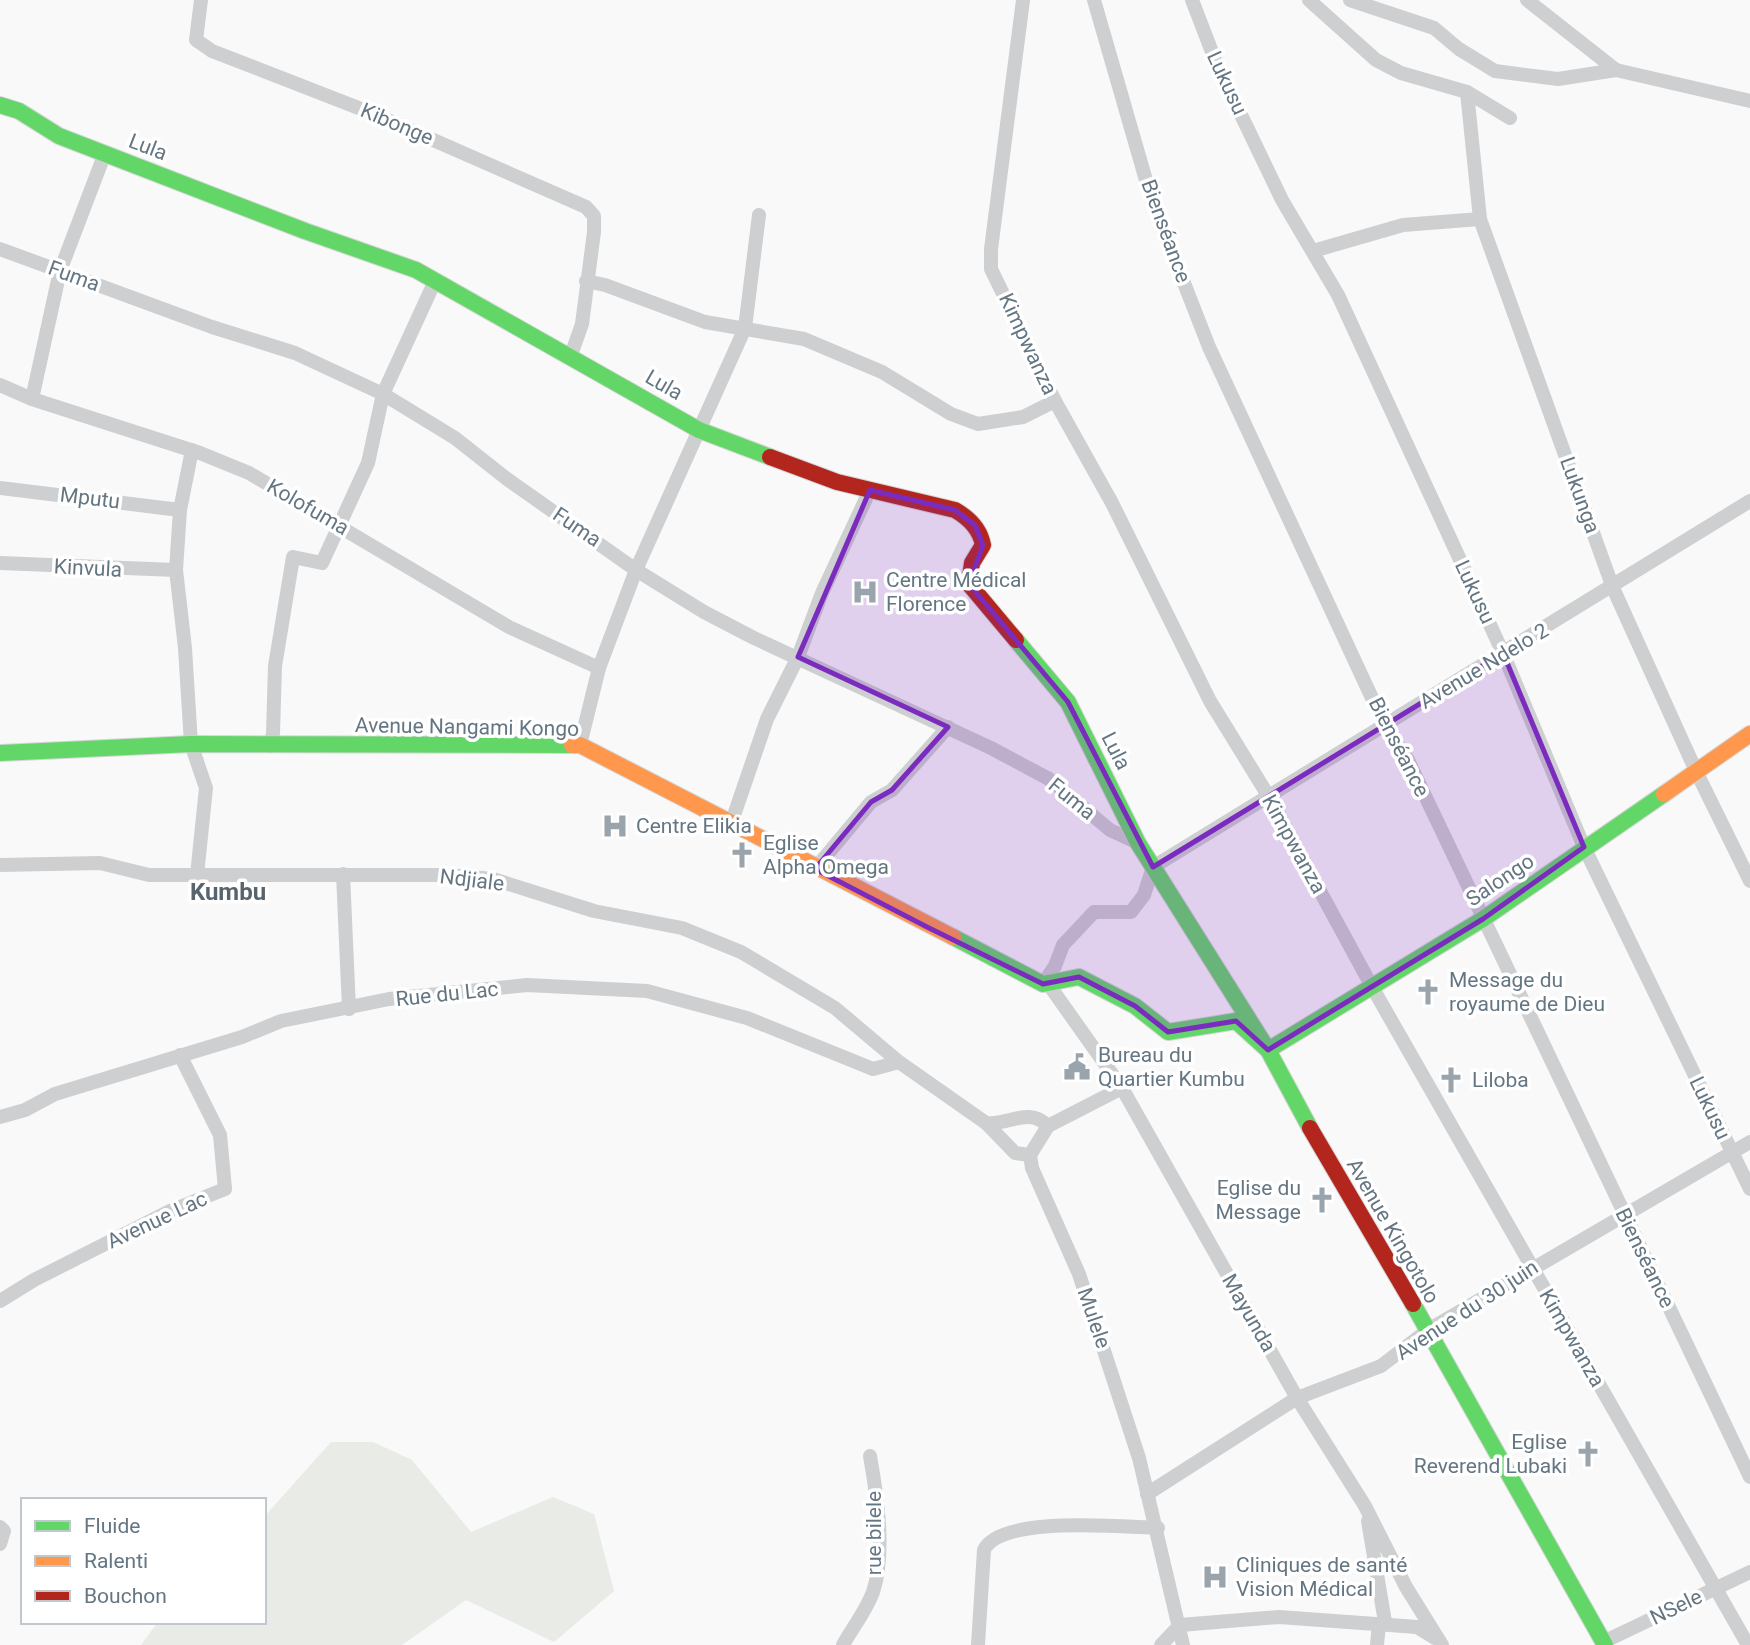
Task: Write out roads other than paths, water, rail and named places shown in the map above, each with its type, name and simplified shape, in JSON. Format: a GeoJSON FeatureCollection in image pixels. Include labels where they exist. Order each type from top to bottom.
{"type":"FeatureCollection","features":[{"type":"Feature","properties":{"kind":"street","name":"Kibonge"},"geometry":{"type":"LineString","coordinates":[[201,0],[196,40],[212,51],[289,79],[586,207],[594,216],[586,281]]}},
{"type":"Feature","properties":{"kind":"street","name":"Kimpwanza"},"geometry":{"type":"LineString","coordinates":[[1023,0],[991,250],[992,269],[1055,401],[1112,503],[1210,701],[1269,797],[1371,985],[1748,1645]]}},
{"type":"Feature","properties":{"kind":"street","name":"Bienséance"},"geometry":{"type":"LineString","coordinates":[[1094,0],[1152,201],[1209,347],[1385,726],[1408,760],[1750,1476]]}},
{"type":"Feature","properties":{"kind":"street","name":"Lukusu"},"geometry":{"type":"LineString","coordinates":[[1192,0],[1217,65],[1282,201],[1338,295],[1503,653],[1584,847],[1750,1189]]}},
{"type":"Feature","properties":{"kind":"street"},"geometry":{"type":"LineString","coordinates":[[1309,0],[1376,60],[1401,73],[1467,92],[1510,118]]}},
{"type":"Feature","properties":{"kind":"street"},"geometry":{"type":"LineString","coordinates":[[1350,0],[1434,28],[1459,49],[1494,71],[1558,79],[1616,70],[1750,101]]}},
{"type":"Feature","properties":{"kind":"street"},"geometry":{"type":"LineString","coordinates":[[1527,0],[1616,70]]}},
{"type":"Feature","properties":{"kind":"street","name":"Lukunga"},"geometry":{"type":"LineString","coordinates":[[1467,92],[1480,219],[1613,588],[1696,771],[1750,881]]}},
{"type":"Feature","properties":{"kind":"street","name":"Lula"},"geometry":{"type":"LineString","coordinates":[[0,105],[19,111],[59,136],[305,231],[416,270],[571,355],[699,430],[837,482],[955,510],[975,525],[981,534],[983,545],[972,563],[969,584],[1068,702],[1138,842]]}},
{"type":"Feature","properties":{"kind":"street"},"geometry":{"type":"LineString","coordinates":[[32,399],[60,271],[105,153]]}},
{"type":"Feature","properties":{"kind":"street"},"geometry":{"type":"LineString","coordinates":[[580,746],[599,668],[636,570],[745,328],[759,215]]}},
{"type":"Feature","properties":{"kind":"street"},"geometry":{"type":"LineString","coordinates":[[1313,251],[1403,225],[1480,219]]}},
{"type":"Feature","properties":{"kind":"street","name":"Fuma"},"geometry":{"type":"LineString","coordinates":[[0,249],[212,327],[295,353],[383,394],[455,438],[507,480],[636,570],[714,617],[948,727],[1049,779],[1110,830],[1138,842]]}},
{"type":"Feature","properties":{"kind":"street"},"geometry":{"type":"LineString","coordinates":[[270,747],[273,733],[275,666],[293,557],[322,563],[368,463],[383,394],[435,281]]}},
{"type":"Feature","properties":{"kind":"street"},"geometry":{"type":"LineString","coordinates":[[571,355],[582,324],[586,281],[605,285],[705,322],[804,339],[882,372],[951,414],[978,424],[1023,417],[1055,401]]}},
{"type":"Feature","properties":{"kind":"street","name":"Kolofuma"},"geometry":{"type":"LineString","coordinates":[[0,384],[32,399],[192,450],[248,473],[341,525],[509,627],[599,668]]}},
{"type":"Feature","properties":{"kind":"street"},"geometry":{"type":"LineString","coordinates":[[192,450],[180,510],[176,570],[185,648],[191,744],[206,788],[197,875]]}},
{"type":"Feature","properties":{"kind":"street","name":"Mputu"},"geometry":{"type":"LineString","coordinates":[[0,488],[180,510]]}},
{"type":"Feature","properties":{"kind":"street"},"geometry":{"type":"LineString","coordinates":[[731,824],[767,719],[798,657],[822,593],[870,489]]}},
{"type":"Feature","properties":{"kind":"street","name":"Avenue Ndelo 2"},"geometry":{"type":"LineString","coordinates":[[1153,867],[1613,588],[1750,501]]}},
{"type":"Feature","properties":{"kind":"street","name":"Kinvula"},"geometry":{"type":"LineString","coordinates":[[0,563],[176,570]]}},
{"type":"Feature","properties":{"kind":"street"},"geometry":{"type":"LineString","coordinates":[[815,869],[871,802],[892,790],[948,727]]}},
{"type":"Feature","properties":{"kind":"street","name":"Salongo"},"geometry":{"type":"LineString","coordinates":[[1268,1050],[1482,919],[1750,734]]}},
{"type":"Feature","properties":{"kind":"street","name":"Avenue Nangami Kongo"},"geometry":{"type":"LineString","coordinates":[[0,753],[191,744],[270,747],[580,746],[815,869],[1046,985]]}},
{"type":"Feature","properties":{"kind":"street","name":"Avenue Kingotolo"},"geometry":{"type":"LineString","coordinates":[[1138,842],[1268,1050],[1318,1143],[1428,1330],[1604,1644]]}},
{"type":"Feature","properties":{"kind":"street","name":"Ndjiale"},"geometry":{"type":"LineString","coordinates":[[0,865],[100,863],[149,875],[343,874],[493,878],[594,911],[682,928],[741,952],[810,991],[899,1062]]}},
{"type":"Feature","properties":{"kind":"street"},"geometry":{"type":"LineString","coordinates":[[1046,985],[1063,945],[1094,912],[1131,912],[1144,895],[1153,867]]}},
{"type":"Feature","properties":{"kind":"street"},"geometry":{"type":"LineString","coordinates":[[343,874],[349,1009]]}},
{"type":"Feature","properties":{"kind":"street"},"geometry":{"type":"LineString","coordinates":[[1046,985],[1079,977],[1135,1006],[1168,1032],[1236,1021],[1268,1050]]}},
{"type":"Feature","properties":{"kind":"street","name":"Rue du Lac"},"geometry":{"type":"LineString","coordinates":[[0,1117],[25,1110],[55,1094],[242,1037],[281,1021],[389,999],[527,985],[647,992],[747,1018],[873,1069],[899,1062]]}},
{"type":"Feature","properties":{"kind":"street","name":"Mayunda"},"geometry":{"type":"LineString","coordinates":[[1046,985],[1122,1088],[1297,1398],[1365,1506],[1406,1587],[1440,1642]]}},
{"type":"Feature","properties":{"kind":"street","name":"Avenue Lac"},"geometry":{"type":"LineString","coordinates":[[0,1301],[34,1280],[170,1211],[225,1189],[220,1135],[180,1055]]}},
{"type":"Feature","properties":{"kind":"street"},"geometry":{"type":"LineString","coordinates":[[899,1062],[986,1123],[1016,1153],[1030,1155],[1048,1126],[1122,1088]]}},
{"type":"Feature","properties":{"kind":"street"},"geometry":{"type":"LineString","coordinates":[[986,1123],[1034,1117],[1048,1126]]}},
{"type":"Feature","properties":{"kind":"street","name":"Avenue du 30 juin"},"geometry":{"type":"LineString","coordinates":[[1147,1494],[1297,1398],[1381,1366],[1428,1330],[1750,1142]]}},
{"type":"Feature","properties":{"kind":"street","name":"Mulele"},"geometry":{"type":"LineString","coordinates":[[1030,1155],[1032,1168],[1079,1274],[1139,1458],[1158,1528],[1183,1645]]}},
{"type":"Feature","properties":{"kind":"street","name":"rue bilele"},"geometry":{"type":"LineString","coordinates":[[844,1645],[872,1595],[876,1581],[879,1521],[870,1456]]}},
{"type":"Feature","properties":{"kind":"street"},"geometry":{"type":"LineString","coordinates":[[1365,1506],[1383,1603],[1385,1622],[1379,1624]]}},
{"type":"Feature","properties":{"kind":"street"},"geometry":{"type":"LineString","coordinates":[[978,1645],[984,1550],[992,1538],[1005,1531],[1052,1526],[1158,1528]]}},
{"type":"Feature","properties":{"kind":"street"},"geometry":{"type":"LineString","coordinates":[[0,1527],[4,1531],[0,1544]]}},
{"type":"Feature","properties":{"kind":"street","name":"NSele"},"geometry":{"type":"LineString","coordinates":[[1604,1644],[1750,1572]]}},
{"type":"Feature","properties":{"kind":"street"},"geometry":{"type":"LineString","coordinates":[[1161,1645],[1180,1625],[1279,1617],[1418,1627],[1440,1642]]}},
{"type":"Feature","properties":{"kind":"street"},"geometry":{"type":"LineString","coordinates":[[1377,1645],[1379,1624]]}},
{"type":"Feature","properties":{"kind":"place","name":"Centre Médical Florence"},"geometry":{"type":"Point","coordinates":[865,592]}},
{"type":"Feature","properties":{"kind":"place","name":"Centre Elikia"},"geometry":{"type":"Point","coordinates":[615,826]}},
{"type":"Feature","properties":{"kind":"place","name":"Eglise Alpha Omega"},"geometry":{"type":"Point","coordinates":[742,855]}},
{"type":"Feature","properties":{"kind":"place","name":"Message du royaume de Dieu"},"geometry":{"type":"Point","coordinates":[1428,992]}},
{"type":"Feature","properties":{"kind":"place","name":"Bureau du Quartier Kumbu"},"geometry":{"type":"Point","coordinates":[1077,1067]}},
{"type":"Feature","properties":{"kind":"place","name":"Liloba"},"geometry":{"type":"Point","coordinates":[1451,1080]}},
{"type":"Feature","properties":{"kind":"place","name":"Eglise du Message"},"geometry":{"type":"Point","coordinates":[1322,1200]}},
{"type":"Feature","properties":{"kind":"place","name":"Eglise Reverend Lubaki"},"geometry":{"type":"Point","coordinates":[1588,1454]}},
{"type":"Feature","properties":{"kind":"place","name":"Cliniques de santé Vision Médical"},"geometry":{"type":"Point","coordinates":[1215,1577]}},
{"type":"Feature","properties":{"kind":"district","name":"Kumbu"},"geometry":{"type":"Point","coordinates":[228,892]}}]}
